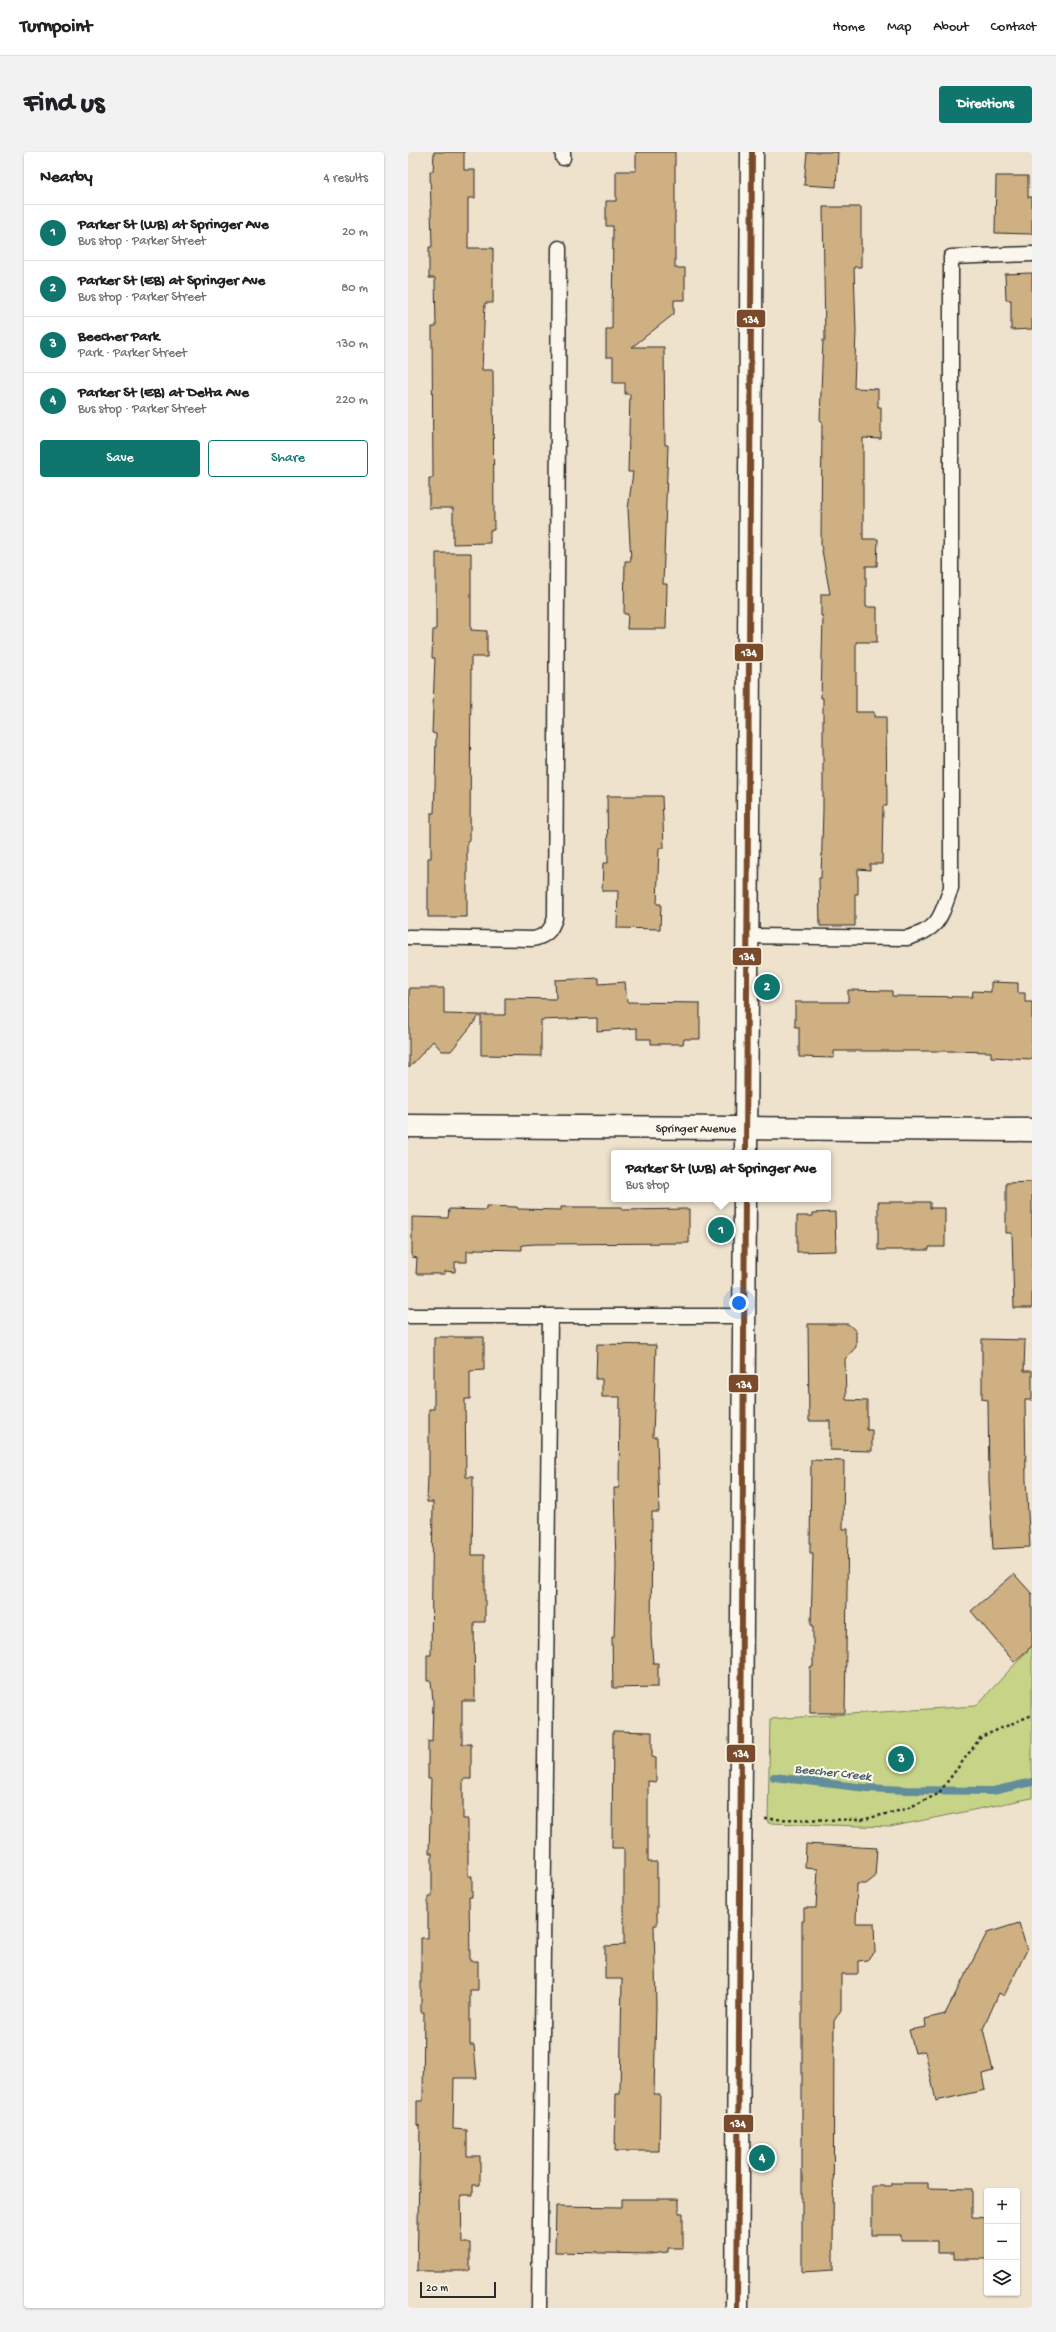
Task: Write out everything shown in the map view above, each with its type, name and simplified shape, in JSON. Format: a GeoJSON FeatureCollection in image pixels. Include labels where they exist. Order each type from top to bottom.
{"type":"FeatureCollection","features":[{"type":"Feature","properties":{"kind":"street"},"geometry":{"type":"LineString","coordinates":[[746,1150],[752,152]]}},
{"type":"Feature","properties":{"kind":"street","name":"Springer Avenue"},"geometry":{"type":"LineString","coordinates":[[408,1126],[1032,1130]]}},
{"type":"Feature","properties":{"kind":"street"},"geometry":{"type":"LineString","coordinates":[[737,2308],[745,1202]]}},
{"type":"Feature","properties":{"kind":"lane"},"geometry":{"type":"LineString","coordinates":[[408,937],[533,939],[544,936],[552,929],[555,918],[559,248]]}},
{"type":"Feature","properties":{"kind":"lane"},"geometry":{"type":"LineString","coordinates":[[747,936],[907,938],[925,933],[940,919],[951,888],[951,257],[1032,254]]}},
{"type":"Feature","properties":{"kind":"lane"},"geometry":{"type":"LineString","coordinates":[[408,1316],[743,1316]]}},
{"type":"Feature","properties":{"kind":"lane"},"geometry":{"type":"LineString","coordinates":[[539,2308],[550,1317]]}},
{"type":"Feature","properties":{"kind":"path"},"geometry":{"type":"LineString","coordinates":[[740,1819],[862,1820],[906,1809],[938,1794],[947,1785],[981,1738],[1032,1715]]}},
{"type":"Feature","properties":{"kind":"green space"},"geometry":{"type":"Polygon","coordinates":[[[1032,1646],[1032,1798],[890,1827],[768,1823],[770,1719],[976,1706],[1032,1646]]]}},
{"type":"Feature","properties":{"kind":"building"},"geometry":{"type":"Polygon","coordinates":[[[434,152],[464,152],[464,170],[475,170],[475,198],[468,198],[468,248],[493,248],[493,303],[485,303],[482,370],[493,370],[494,530],[490,530],[490,543],[453,544],[453,508],[429,508],[429,478],[433,478],[432,327],[436,327],[435,278],[429,278],[429,247],[432,247],[430,171],[433,171],[434,152]]]}},
{"type":"Feature","properties":{"kind":"building"},"geometry":{"type":"Polygon","coordinates":[[[636,152],[675,152],[675,268],[685,268],[685,300],[674,300],[674,314],[632,347],[664,347],[665,445],[668,445],[663,584],[667,584],[666,629],[627,629],[628,614],[624,614],[625,561],[631,561],[628,509],[633,472],[628,472],[630,394],[625,394],[625,383],[613,383],[613,357],[606,357],[606,329],[612,329],[613,226],[606,226],[606,201],[616,201],[616,171],[636,171],[636,152]]]}},
{"type":"Feature","properties":{"kind":"building"},"geometry":{"type":"Polygon","coordinates":[[[807,152],[838,152],[836,187],[804,185],[807,152]]]}},
{"type":"Feature","properties":{"kind":"building"},"geometry":{"type":"Polygon","coordinates":[[[996,176],[1028,176],[1028,197],[1032,197],[1032,234],[995,233],[996,176]]]}},
{"type":"Feature","properties":{"kind":"building"},"geometry":{"type":"Polygon","coordinates":[[[823,207],[861,207],[861,267],[854,267],[856,331],[854,388],[878,389],[878,407],[881,407],[881,439],[863,438],[863,539],[878,539],[877,566],[866,566],[866,607],[877,607],[877,642],[856,642],[856,712],[874,712],[874,717],[886,717],[887,806],[883,806],[882,864],[870,864],[870,870],[858,869],[858,894],[855,894],[855,926],[820,926],[819,878],[821,878],[823,809],[823,698],[821,698],[823,616],[821,616],[821,594],[830,594],[821,545],[822,421],[820,421],[823,340],[825,340],[823,207]]]}},
{"type":"Feature","properties":{"kind":"building"},"geometry":{"type":"Polygon","coordinates":[[[1032,273],[1032,329],[1011,330],[1011,300],[1006,300],[1005,274],[1032,273]]]}},
{"type":"Feature","properties":{"kind":"building"},"geometry":{"type":"Polygon","coordinates":[[[436,553],[471,553],[471,630],[487,631],[487,657],[471,657],[470,841],[467,841],[467,917],[428,917],[428,858],[431,858],[431,813],[434,813],[435,787],[436,734],[432,733],[435,658],[432,658],[433,630],[436,630],[436,553]]]}},
{"type":"Feature","properties":{"kind":"building"},"geometry":{"type":"Polygon","coordinates":[[[607,796],[662,796],[664,848],[659,848],[657,904],[661,904],[660,929],[617,928],[618,891],[602,891],[603,863],[608,863],[607,796]]]}},
{"type":"Feature","properties":{"kind":"building"},"geometry":{"type":"Polygon","coordinates":[[[599,978],[599,984],[625,982],[627,1002],[700,1003],[700,1039],[684,1039],[683,1044],[651,1044],[651,1039],[637,1039],[637,1028],[597,1031],[597,1018],[541,1020],[541,1056],[481,1055],[481,1015],[505,1015],[505,998],[556,999],[555,980],[599,978]]]}},
{"type":"Feature","properties":{"kind":"building"},"geometry":{"type":"Polygon","coordinates":[[[991,982],[1018,983],[1018,993],[1025,993],[1025,1002],[1032,1002],[1032,1059],[991,1057],[991,1052],[949,1051],[834,1051],[834,1058],[799,1057],[799,1027],[795,1027],[795,1002],[848,1002],[848,990],[892,991],[892,996],[972,997],[973,991],[991,992],[991,982]]]}},
{"type":"Feature","properties":{"kind":"building"},"geometry":{"type":"Polygon","coordinates":[[[409,988],[444,988],[444,1014],[480,1015],[451,1051],[442,1051],[433,1041],[409,1068],[409,988]]]}},
{"type":"Feature","properties":{"kind":"building"},"geometry":{"type":"Polygon","coordinates":[[[1032,1182],[1032,1308],[1014,1308],[1012,1233],[1006,1233],[1006,1183],[1032,1182]]]}},
{"type":"Feature","properties":{"kind":"building"},"geometry":{"type":"Polygon","coordinates":[[[878,1202],[930,1202],[930,1208],[945,1208],[945,1247],[929,1247],[929,1250],[878,1250],[878,1202]]]}},
{"type":"Feature","properties":{"kind":"building"},"geometry":{"type":"Polygon","coordinates":[[[486,1206],[517,1207],[518,1209],[561,1210],[561,1207],[622,1207],[622,1210],[689,1209],[689,1243],[536,1244],[522,1245],[522,1250],[475,1249],[475,1251],[467,1251],[467,1262],[455,1262],[455,1272],[445,1271],[445,1274],[416,1274],[417,1258],[412,1257],[412,1217],[448,1218],[449,1209],[486,1210],[486,1206]]]}},
{"type":"Feature","properties":{"kind":"building"},"geometry":{"type":"Polygon","coordinates":[[[835,1212],[836,1251],[797,1252],[797,1216],[813,1216],[813,1213],[835,1212]]]}},
{"type":"Feature","properties":{"kind":"building"},"geometry":{"type":"Polygon","coordinates":[[[808,1324],[848,1324],[856,1331],[856,1347],[845,1359],[846,1400],[867,1401],[867,1430],[872,1430],[872,1451],[830,1450],[830,1421],[809,1421],[808,1324]]]}},
{"type":"Feature","properties":{"kind":"building"},"geometry":{"type":"Polygon","coordinates":[[[434,1337],[484,1337],[484,1370],[470,1371],[470,1399],[465,1399],[466,1477],[473,1477],[472,1555],[485,1555],[485,1622],[474,1622],[475,1701],[462,1701],[462,1744],[471,1744],[471,1779],[463,1779],[463,1819],[468,1819],[468,1876],[472,1876],[472,1897],[469,1897],[470,1961],[478,1961],[478,1990],[470,1990],[470,2045],[474,2045],[477,2078],[454,2078],[453,2129],[467,2130],[467,2156],[480,2156],[480,2185],[473,2185],[473,2195],[461,2195],[462,2243],[470,2243],[470,2271],[417,2271],[420,2126],[417,2125],[417,2101],[423,2101],[424,2012],[421,2012],[421,1938],[428,1938],[428,1897],[432,1897],[432,1853],[429,1853],[431,1779],[428,1779],[428,1741],[432,1742],[433,1701],[431,1681],[427,1681],[427,1655],[431,1655],[433,1502],[427,1502],[429,1476],[429,1409],[434,1409],[434,1337]]]}},
{"type":"Feature","properties":{"kind":"building"},"geometry":{"type":"Polygon","coordinates":[[[982,1339],[1025,1340],[1024,1371],[1032,1371],[1032,1400],[1025,1400],[1026,1480],[1030,1547],[993,1549],[989,1481],[988,1400],[982,1399],[982,1339]]]}},
{"type":"Feature","properties":{"kind":"building"},"geometry":{"type":"Polygon","coordinates":[[[597,1344],[656,1345],[653,1437],[657,1437],[659,1512],[652,1512],[651,1636],[653,1663],[658,1663],[658,1687],[613,1688],[612,1637],[614,1637],[616,1566],[614,1488],[619,1488],[620,1397],[602,1397],[602,1379],[596,1379],[597,1344]]]}},
{"type":"Feature","properties":{"kind":"building"},"geometry":{"type":"Polygon","coordinates":[[[811,1460],[844,1461],[843,1529],[848,1529],[845,1713],[810,1713],[810,1667],[813,1667],[813,1625],[811,1625],[813,1553],[810,1553],[811,1460]]]}},
{"type":"Feature","properties":{"kind":"building"},"geometry":{"type":"Polygon","coordinates":[[[1014,1574],[1032,1594],[1032,1646],[1014,1662],[971,1611],[1014,1574]]]}},
{"type":"Feature","properties":{"kind":"building"},"geometry":{"type":"Polygon","coordinates":[[[613,1731],[652,1732],[652,1757],[656,1758],[656,1782],[648,1781],[648,1862],[657,1862],[657,1925],[654,1925],[656,2006],[654,2094],[660,2094],[659,2151],[615,2151],[616,2094],[620,2094],[622,1979],[605,1979],[605,1946],[624,1945],[624,1848],[612,1848],[613,1731]]]}},
{"type":"Feature","properties":{"kind":"building"},"geometry":{"type":"Polygon","coordinates":[[[806,1844],[877,1848],[875,1877],[866,1884],[857,1884],[856,1923],[874,1923],[875,1952],[867,1960],[858,1961],[858,1974],[841,1974],[841,2010],[834,2021],[833,2270],[802,2272],[802,1921],[804,1921],[804,1908],[816,1908],[818,1869],[805,1868],[806,1844]]]}},
{"type":"Feature","properties":{"kind":"building"},"geometry":{"type":"Polygon","coordinates":[[[1019,1923],[1027,1950],[1004,1996],[999,1993],[983,2029],[993,2071],[982,2074],[985,2090],[936,2101],[925,2051],[915,2053],[909,2030],[926,2027],[925,2019],[945,2014],[987,1933],[1019,1923]]]}},
{"type":"Feature","properties":{"kind":"building"},"geometry":{"type":"Polygon","coordinates":[[[891,2183],[928,2183],[928,2188],[972,2189],[972,2217],[984,2218],[984,2259],[954,2259],[954,2253],[937,2253],[937,2241],[901,2241],[901,2235],[872,2235],[872,2186],[891,2186],[891,2183]]]}},
{"type":"Feature","properties":{"kind":"building"},"geometry":{"type":"Polygon","coordinates":[[[622,2199],[679,2199],[679,2213],[683,2213],[683,2248],[668,2248],[668,2252],[650,2254],[555,2252],[556,2206],[622,2207],[622,2199]]]}},
{"type":"Feature","properties":{"kind":"waterway","name":"Beecher Creek"},"geometry":{"type":"LineString","coordinates":[[774,1777],[866,1788],[906,1790],[993,1791],[1032,1782]]}},
{"type":"Feature","properties":{"kind":"transit line","name":"134"},"geometry":{"type":"LineString","coordinates":[[746,1150],[752,152]]}},
{"type":"Feature","properties":{"kind":"transit line","name":"134"},"geometry":{"type":"LineString","coordinates":[[737,2308],[745,1202]]}},
{"type":"Feature","properties":{"kind":"place","name":"Parker St (EB) at Springer Ave"},"geometry":{"type":"Point","coordinates":[767,987]}},
{"type":"Feature","properties":{"kind":"place","name":"Parker St (WB) at Springer Ave"},"geometry":{"type":"Point","coordinates":[721,1230]}},
{"type":"Feature","properties":{"kind":"place","name":"Beecher Park"},"geometry":{"type":"Point","coordinates":[901,1759]}},
{"type":"Feature","properties":{"kind":"place","name":"Parker St (EB) at Delta Ave"},"geometry":{"type":"Point","coordinates":[762,2158]}}]}
